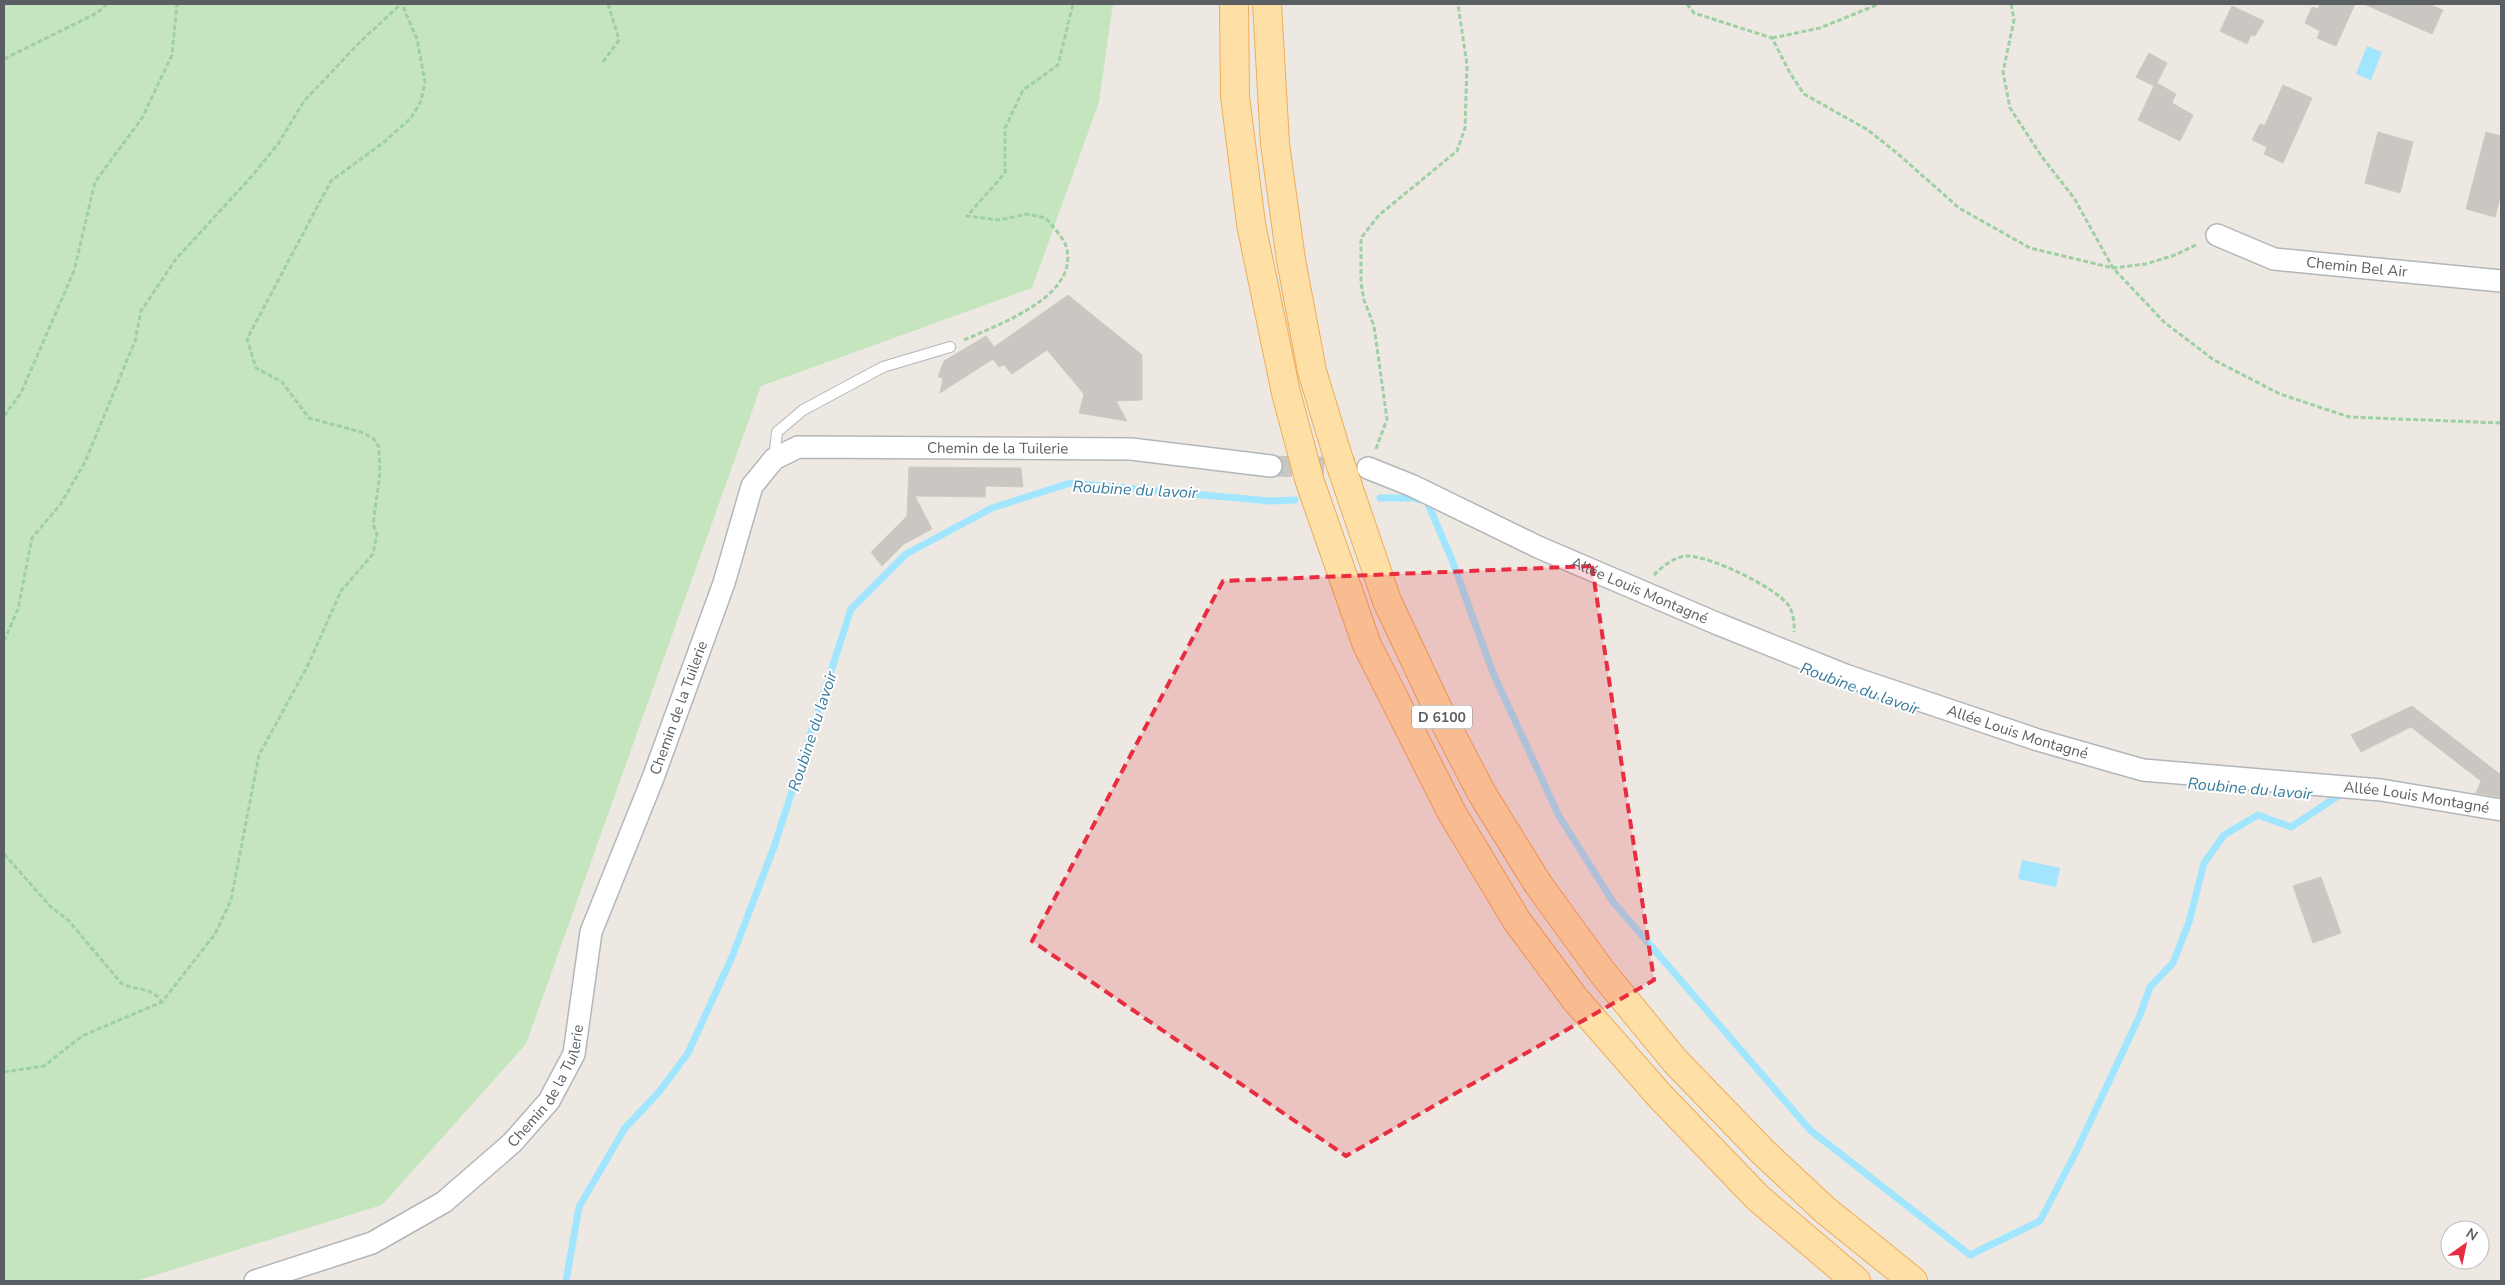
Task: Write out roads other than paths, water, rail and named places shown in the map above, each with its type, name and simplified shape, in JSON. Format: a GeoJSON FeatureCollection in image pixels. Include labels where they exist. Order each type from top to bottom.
{"type":"FeatureCollection","features":[{"type":"Feature","properties":{"kind":"main road","name":"D 6100"},"geometry":{"type":"LineString","coordinates":[[1234,4],[1235,96],[1251,224],[1286,393],[1310,482],[1367,645],[1452,813],[1517,921],[1575,998],[1659,1094],[1758,1198],[1856,1281]]}},
{"type":"Feature","properties":{"kind":"main road","name":"D 6100"},"geometry":{"type":"LineString","coordinates":[[1267,4],[1275,144],[1291,260],[1312,371],[1338,457],[1387,600],[1437,708],[1482,792],[1538,884],[1602,972],[1675,1061],[1764,1153],[1825,1210],[1913,1281]]}},
{"type":"Feature","properties":{"kind":"street","name":"Chemin Bel Air"},"geometry":{"type":"LineString","coordinates":[[2217,235],[2274,259],[2501,281]]}},
{"type":"Feature","properties":{"kind":"street","name":"Chemin de la Tuilerie"},"geometry":{"type":"LineString","coordinates":[[255,1281],[372,1243],[444,1202],[512,1143],[549,1101],[574,1054],[592,932],[653,778],[717,602],[752,486],[774,459],[798,447],[1131,449],[1271,466]]}},
{"type":"Feature","properties":{"kind":"street","name":"Allée Louis Montagné"},"geometry":{"type":"LineString","coordinates":[[1368,468],[1413,486],[1538,548],[1845,675],[2026,736],[2143,770],[2381,790],[2501,810]]}},
{"type":"Feature","properties":{"kind":"lane"},"geometry":{"type":"LineString","coordinates":[[774,459],[777,432],[803,410],[883,367],[950,346]]}},
{"type":"Feature","properties":{"kind":"water"},"geometry":{"type":"Polygon","coordinates":[[[2367,46],[2382,52],[2371,80],[2356,74],[2367,46]]]}},
{"type":"Feature","properties":{"kind":"water"},"geometry":{"type":"Polygon","coordinates":[[[2022,860],[2060,868],[2056,887],[2018,879],[2022,860]]]}},
{"type":"Feature","properties":{"kind":"waterway","name":"Roubine du lavoir"},"geometry":{"type":"LineString","coordinates":[[566,1281],[579,1207],[625,1128],[659,1092],[688,1053],[732,957],[774,847],[851,609],[906,554],[992,508],[1070,483],[1270,501],[1295,500]]}},
{"type":"Feature","properties":{"kind":"waterway","name":"Roubine du lavoir"},"geometry":{"type":"LineString","coordinates":[[1380,498],[1414,498],[1420,500]]}},
{"type":"Feature","properties":{"kind":"waterway"},"geometry":{"type":"LineString","coordinates":[[1428,504],[1452,560],[1493,673],[1559,816],[1613,902],[1810,1130],[1970,1255],[2040,1221],[2077,1150],[2140,1015],[2150,987],[2173,963],[2189,922],[2204,863],[2224,835],[2258,815],[2291,827],[2338,796]]}},
{"type":"Feature","properties":{"kind":"waterway","name":"Roubine du lavoir"},"geometry":{"type":"LineString","coordinates":[[1859,690],[1898,704]]}},
{"type":"Feature","properties":{"kind":"tunnel"},"geometry":{"type":"LineString","coordinates":[[1271,466],[1355,468]]}}]}
